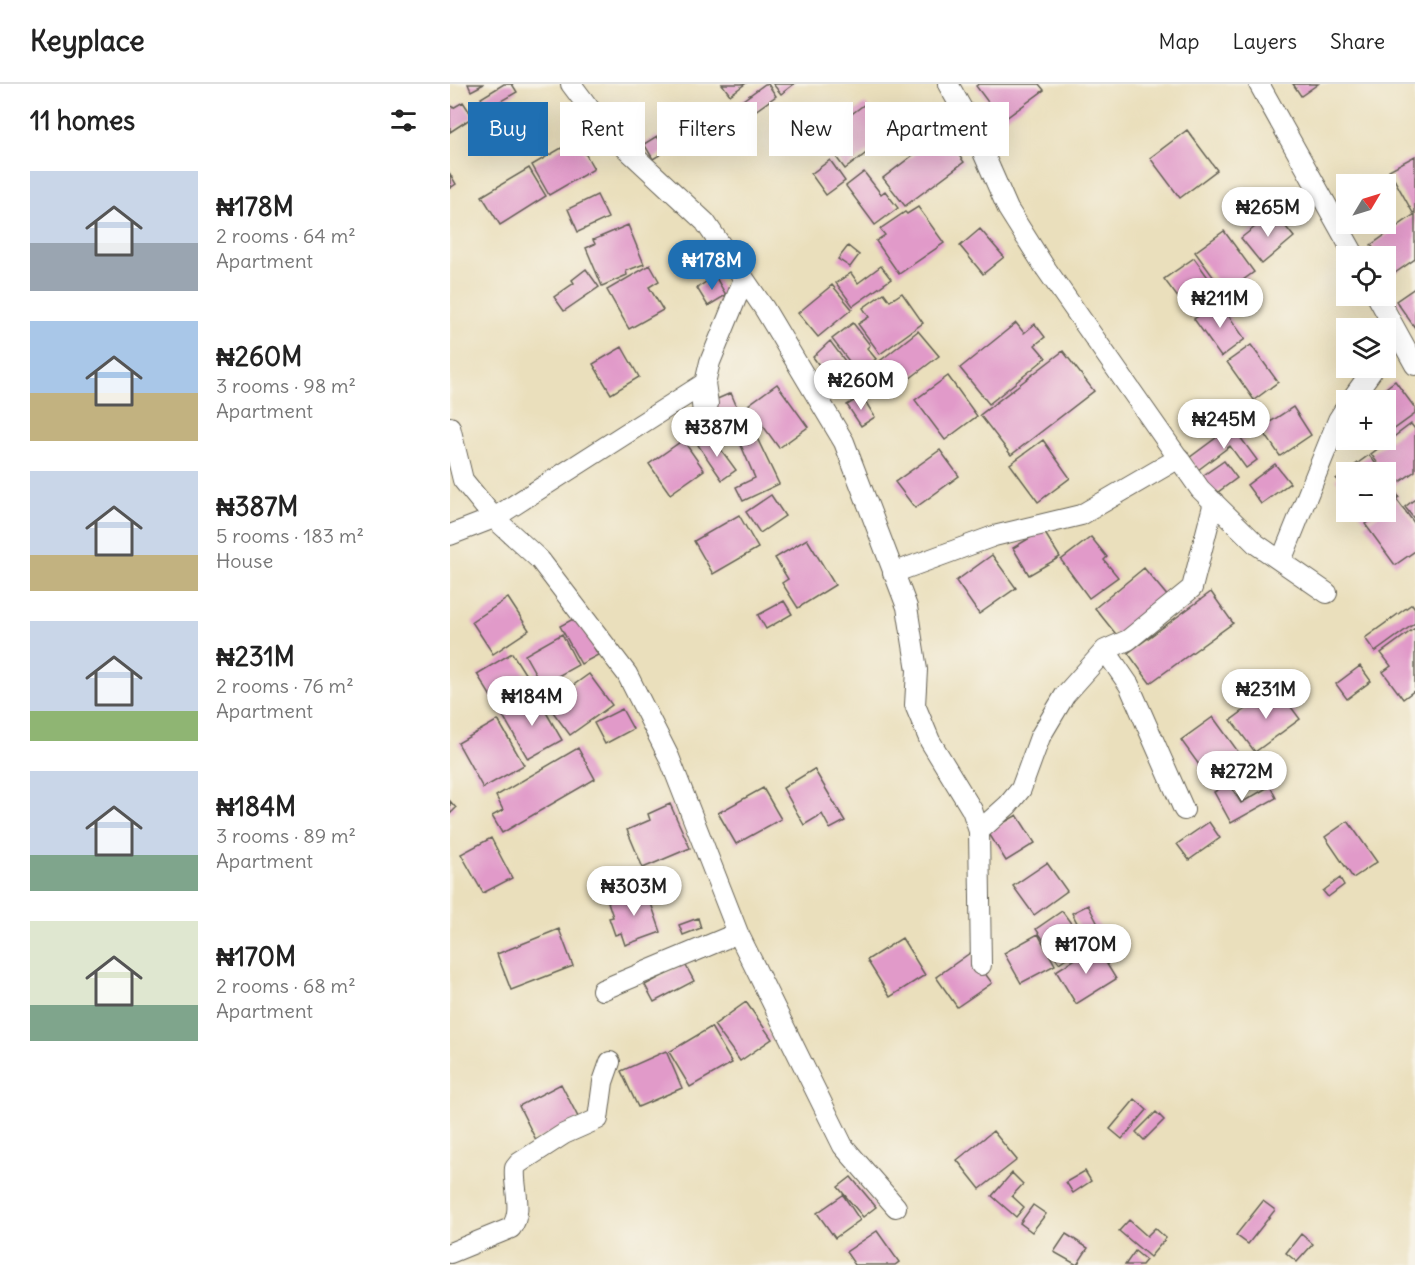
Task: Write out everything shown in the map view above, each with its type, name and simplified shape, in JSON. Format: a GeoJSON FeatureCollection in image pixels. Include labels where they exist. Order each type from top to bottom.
{"type":"FeatureCollection","features":[{"type":"Feature","properties":{"kind":"street"},"geometry":{"type":"LineString","coordinates":[[571,84],[604,128],[705,222],[764,308],[843,442],[906,607],[916,670],[915,705],[930,741],[972,810],[979,831],[981,965]]}},
{"type":"Feature","properties":{"kind":"street"},"geometry":{"type":"LineString","coordinates":[[948,84],[971,125],[1008,208],[1032,247],[1200,489],[1256,544],[1327,593]]}},
{"type":"Feature","properties":{"kind":"street"},"geometry":{"type":"LineString","coordinates":[[1259,84],[1349,246]]}},
{"type":"Feature","properties":{"kind":"street"},"geometry":{"type":"LineString","coordinates":[[710,424],[704,425],[702,404],[708,404],[705,383],[710,362],[744,279]]}},
{"type":"Feature","properties":{"kind":"street"},"geometry":{"type":"LineString","coordinates":[[1382,306],[1415,365]]}},
{"type":"Feature","properties":{"kind":"street"},"geometry":{"type":"LineString","coordinates":[[450,535],[494,518],[705,383]]}},
{"type":"Feature","properties":{"kind":"street"},"geometry":{"type":"LineString","coordinates":[[1281,561],[1336,425]]}},
{"type":"Feature","properties":{"kind":"street"},"geometry":{"type":"LineString","coordinates":[[450,427],[463,480],[494,518],[540,560],[627,674],[669,757],[738,933],[843,1146],[896,1207]]}},
{"type":"Feature","properties":{"kind":"street"},"geometry":{"type":"LineString","coordinates":[[893,573],[994,536],[1081,514],[1179,458]]}},
{"type":"Feature","properties":{"kind":"street"},"geometry":{"type":"LineString","coordinates":[[979,831],[1008,805],[1021,789],[1041,737],[1065,694],[1105,650],[1128,640],[1192,588],[1214,502]]}},
{"type":"Feature","properties":{"kind":"street"},"geometry":{"type":"LineString","coordinates":[[1105,650],[1129,685],[1184,810]]}},
{"type":"Feature","properties":{"kind":"street"},"geometry":{"type":"LineString","coordinates":[[602,990],[738,933]]}},
{"type":"Feature","properties":{"kind":"street"},"geometry":{"type":"LineString","coordinates":[[450,1253],[511,1228],[517,1221],[515,1168],[519,1163],[564,1134],[598,1119],[603,1082],[610,1062]]}},
{"type":"Feature","properties":{"kind":"building"},"geometry":{"type":"Polygon","coordinates":[[[468,84],[484,84],[471,91],[468,84]]]}},
{"type":"Feature","properties":{"kind":"building"},"geometry":{"type":"Polygon","coordinates":[[[504,84],[512,84],[517,92],[499,102],[483,102],[481,98],[504,84]]]}},
{"type":"Feature","properties":{"kind":"building"},"geometry":{"type":"Polygon","coordinates":[[[722,84],[745,84],[730,95],[722,84]]]}},
{"type":"Feature","properties":{"kind":"building"},"geometry":{"type":"Polygon","coordinates":[[[765,84],[768,84],[776,96],[757,110],[757,102],[740,102],[765,84]]]}},
{"type":"Feature","properties":{"kind":"building"},"geometry":{"type":"Polygon","coordinates":[[[773,84],[794,84],[781,94],[773,84]]]}},
{"type":"Feature","properties":{"kind":"building"},"geometry":{"type":"Polygon","coordinates":[[[979,84],[1039,84],[1044,90],[1009,116],[1009,102],[988,102],[976,86],[979,84]]]}},
{"type":"Feature","properties":{"kind":"building"},"geometry":{"type":"Polygon","coordinates":[[[1293,84],[1318,84],[1301,96],[1293,84]]]}},
{"type":"Feature","properties":{"kind":"building"},"geometry":{"type":"Polygon","coordinates":[[[463,102],[468,110],[468,120],[450,132],[450,104],[453,108],[463,102]]]}},
{"type":"Feature","properties":{"kind":"building"},"geometry":{"type":"Polygon","coordinates":[[[865,104],[865,154],[845,169],[835,156],[853,156],[853,113],[865,104]]]}},
{"type":"Feature","properties":{"kind":"building"},"geometry":{"type":"Polygon","coordinates":[[[1187,130],[1217,170],[1180,198],[1150,158],[1187,130]]]}},
{"type":"Feature","properties":{"kind":"building"},"geometry":{"type":"Polygon","coordinates":[[[657,136],[658,156],[653,159],[645,143],[657,136]]]}},
{"type":"Feature","properties":{"kind":"building"},"geometry":{"type":"Polygon","coordinates":[[[560,149],[560,156],[587,156],[594,169],[549,195],[532,165],[560,149]]]}},
{"type":"Feature","properties":{"kind":"building"},"geometry":{"type":"Polygon","coordinates":[[[912,156],[959,156],[964,162],[905,206],[883,178],[912,156]]]}},
{"type":"Feature","properties":{"kind":"building"},"geometry":{"type":"Polygon","coordinates":[[[1415,156],[1415,212],[1413,213],[1396,183],[1396,174],[1391,174],[1389,170],[1415,156]]]}},
{"type":"Feature","properties":{"kind":"building"},"geometry":{"type":"Polygon","coordinates":[[[830,160],[845,181],[826,195],[811,174],[830,160]]]}},
{"type":"Feature","properties":{"kind":"building"},"geometry":{"type":"Polygon","coordinates":[[[529,168],[546,196],[500,225],[482,196],[529,168]]]}},
{"type":"Feature","properties":{"kind":"building"},"geometry":{"type":"Polygon","coordinates":[[[864,172],[881,194],[885,191],[898,208],[875,225],[846,186],[864,172]]]}},
{"type":"Feature","properties":{"kind":"building"},"geometry":{"type":"Polygon","coordinates":[[[450,174],[456,184],[450,188],[450,174]]]}},
{"type":"Feature","properties":{"kind":"building"},"geometry":{"type":"Polygon","coordinates":[[[597,195],[608,218],[578,232],[568,209],[597,195]]]}},
{"type":"Feature","properties":{"kind":"building"},"geometry":{"type":"Polygon","coordinates":[[[1289,196],[1300,211],[1287,221],[1276,206],[1289,196]]]}},
{"type":"Feature","properties":{"kind":"building"},"geometry":{"type":"Polygon","coordinates":[[[918,207],[944,243],[899,274],[876,241],[885,235],[880,229],[905,212],[907,214],[918,207]]]}},
{"type":"Feature","properties":{"kind":"building"},"geometry":{"type":"Polygon","coordinates":[[[1274,212],[1294,237],[1262,264],[1241,238],[1274,212]]]}},
{"type":"Feature","properties":{"kind":"building"},"geometry":{"type":"Polygon","coordinates":[[[1415,214],[1415,259],[1396,272],[1396,246],[1371,245],[1387,234],[1396,234],[1396,227],[1415,214]]]}},
{"type":"Feature","properties":{"kind":"building"},"geometry":{"type":"Polygon","coordinates":[[[628,225],[644,264],[626,271],[627,275],[602,286],[586,248],[595,244],[593,240],[628,225]]]}},
{"type":"Feature","properties":{"kind":"building"},"geometry":{"type":"Polygon","coordinates":[[[980,229],[1004,257],[983,274],[960,246],[980,229]]]}},
{"type":"Feature","properties":{"kind":"building"},"geometry":{"type":"Polygon","coordinates":[[[1224,231],[1254,272],[1225,293],[1195,252],[1224,231]]]}},
{"type":"Feature","properties":{"kind":"building"},"geometry":{"type":"Polygon","coordinates":[[[848,246],[859,255],[850,267],[838,259],[848,246]]]}},
{"type":"Feature","properties":{"kind":"building"},"geometry":{"type":"Polygon","coordinates":[[[1194,258],[1220,294],[1191,315],[1164,279],[1194,258]]]}},
{"type":"Feature","properties":{"kind":"building"},"geometry":{"type":"Polygon","coordinates":[[[650,265],[659,281],[649,287],[663,310],[629,329],[607,290],[650,265]]]}},
{"type":"Feature","properties":{"kind":"building"},"geometry":{"type":"Polygon","coordinates":[[[881,266],[891,279],[853,306],[836,283],[851,273],[858,283],[881,266]]]}},
{"type":"Feature","properties":{"kind":"building"},"geometry":{"type":"Polygon","coordinates":[[[586,269],[599,287],[564,311],[554,297],[574,283],[572,280],[586,269]]]}},
{"type":"Feature","properties":{"kind":"building"},"geometry":{"type":"Polygon","coordinates":[[[715,276],[726,295],[708,306],[697,288],[715,276]]]}},
{"type":"Feature","properties":{"kind":"building"},"geometry":{"type":"Polygon","coordinates":[[[832,285],[852,309],[818,337],[798,313],[832,285]]]}},
{"type":"Feature","properties":{"kind":"building"},"geometry":{"type":"Polygon","coordinates":[[[1415,288],[1415,328],[1396,301],[1415,288]]]}},
{"type":"Feature","properties":{"kind":"building"},"geometry":{"type":"Polygon","coordinates":[[[884,293],[890,301],[902,293],[923,323],[880,354],[858,324],[869,317],[863,308],[884,293]]]}},
{"type":"Feature","properties":{"kind":"building"},"geometry":{"type":"Polygon","coordinates":[[[1219,302],[1245,339],[1221,357],[1194,319],[1219,302]]]}},
{"type":"Feature","properties":{"kind":"building"},"geometry":{"type":"Polygon","coordinates":[[[853,323],[870,345],[867,348],[876,359],[858,373],[832,339],[853,323]]]}},
{"type":"Feature","properties":{"kind":"building"},"geometry":{"type":"Polygon","coordinates":[[[1016,323],[1024,333],[1035,324],[1045,337],[1035,345],[1046,358],[989,404],[960,368],[1016,323]]]}},
{"type":"Feature","properties":{"kind":"building"},"geometry":{"type":"Polygon","coordinates":[[[918,331],[939,356],[896,389],[876,364],[918,331]]]}},
{"type":"Feature","properties":{"kind":"building"},"geometry":{"type":"Polygon","coordinates":[[[830,341],[854,373],[843,381],[846,385],[838,391],[813,357],[830,341]]]}},
{"type":"Feature","properties":{"kind":"building"},"geometry":{"type":"Polygon","coordinates":[[[1251,345],[1278,382],[1254,400],[1227,362],[1251,345]]]}},
{"type":"Feature","properties":{"kind":"building"},"geometry":{"type":"Polygon","coordinates":[[[622,347],[639,377],[611,394],[593,364],[622,347]]]}},
{"type":"Feature","properties":{"kind":"building"},"geometry":{"type":"Polygon","coordinates":[[[1063,351],[1094,391],[1011,455],[980,415],[1063,351]]]}},
{"type":"Feature","properties":{"kind":"building"},"geometry":{"type":"Polygon","coordinates":[[[948,376],[977,416],[945,440],[915,400],[948,376]]]}},
{"type":"Feature","properties":{"kind":"building"},"geometry":{"type":"Polygon","coordinates":[[[1395,381],[1415,408],[1415,414],[1396,428],[1396,390],[1383,390],[1395,381]]]}},
{"type":"Feature","properties":{"kind":"building"},"geometry":{"type":"Polygon","coordinates":[[[777,384],[808,427],[779,448],[748,405],[777,384]]]}},
{"type":"Feature","properties":{"kind":"building"},"geometry":{"type":"Polygon","coordinates":[[[731,393],[744,424],[717,436],[705,408],[715,400],[731,393]]]}},
{"type":"Feature","properties":{"kind":"building"},"geometry":{"type":"Polygon","coordinates":[[[862,396],[875,417],[861,426],[847,405],[862,396]]]}},
{"type":"Feature","properties":{"kind":"building"},"geometry":{"type":"Polygon","coordinates":[[[1293,407],[1311,435],[1280,456],[1261,428],[1293,407]]]}},
{"type":"Feature","properties":{"kind":"building"},"geometry":{"type":"Polygon","coordinates":[[[1411,424],[1415,429],[1415,471],[1396,485],[1396,462],[1377,462],[1371,454],[1376,450],[1396,450],[1396,435],[1411,424]]]}},
{"type":"Feature","properties":{"kind":"building"},"geometry":{"type":"Polygon","coordinates":[[[1232,426],[1257,460],[1246,468],[1230,446],[1198,470],[1189,458],[1232,426]]]}},
{"type":"Feature","properties":{"kind":"building"},"geometry":{"type":"Polygon","coordinates":[[[711,436],[736,470],[722,480],[698,445],[711,436]]]}},
{"type":"Feature","properties":{"kind":"building"},"geometry":{"type":"Polygon","coordinates":[[[756,436],[779,484],[743,501],[736,487],[755,478],[740,443],[756,436]]]}},
{"type":"Feature","properties":{"kind":"building"},"geometry":{"type":"Polygon","coordinates":[[[683,440],[704,470],[670,494],[649,464],[683,440]]]}},
{"type":"Feature","properties":{"kind":"building"},"geometry":{"type":"Polygon","coordinates":[[[1043,440],[1070,478],[1038,502],[1010,464],[1043,440]]]}},
{"type":"Feature","properties":{"kind":"building"},"geometry":{"type":"Polygon","coordinates":[[[940,450],[959,476],[915,508],[895,482],[940,450]]]}},
{"type":"Feature","properties":{"kind":"building"},"geometry":{"type":"Polygon","coordinates":[[[1369,455],[1374,462],[1359,462],[1369,455]]]}},
{"type":"Feature","properties":{"kind":"building"},"geometry":{"type":"Polygon","coordinates":[[[1224,461],[1237,478],[1214,495],[1201,477],[1224,461]]]}},
{"type":"Feature","properties":{"kind":"building"},"geometry":{"type":"Polygon","coordinates":[[[1275,464],[1290,483],[1261,504],[1247,485],[1275,464]]]}},
{"type":"Feature","properties":{"kind":"building"},"geometry":{"type":"Polygon","coordinates":[[[771,495],[785,516],[760,533],[746,512],[771,495]]]}},
{"type":"Feature","properties":{"kind":"building"},"geometry":{"type":"Polygon","coordinates":[[[1415,499],[1415,520],[1405,507],[1415,499]]]}},
{"type":"Feature","properties":{"kind":"building"},"geometry":{"type":"Polygon","coordinates":[[[1396,501],[1415,524],[1415,551],[1395,565],[1365,524],[1368,522],[1396,522],[1396,501]]]}},
{"type":"Feature","properties":{"kind":"building"},"geometry":{"type":"Polygon","coordinates":[[[739,515],[758,548],[713,574],[694,541],[739,515]]]}},
{"type":"Feature","properties":{"kind":"building"},"geometry":{"type":"Polygon","coordinates":[[[1043,530],[1060,557],[1029,575],[1013,548],[1043,530]]]}},
{"type":"Feature","properties":{"kind":"building"},"geometry":{"type":"Polygon","coordinates":[[[1091,537],[1107,557],[1104,560],[1118,577],[1089,598],[1061,560],[1091,537]]]}},
{"type":"Feature","properties":{"kind":"building"},"geometry":{"type":"Polygon","coordinates":[[[807,539],[835,585],[798,608],[782,583],[788,579],[775,558],[807,539]]]}},
{"type":"Feature","properties":{"kind":"building"},"geometry":{"type":"Polygon","coordinates":[[[992,555],[1016,588],[979,614],[956,581],[992,555]]]}},
{"type":"Feature","properties":{"kind":"building"},"geometry":{"type":"Polygon","coordinates":[[[1144,568],[1169,598],[1119,638],[1095,608],[1144,568]]]}},
{"type":"Feature","properties":{"kind":"building"},"geometry":{"type":"Polygon","coordinates":[[[1211,592],[1233,623],[1150,683],[1128,653],[1211,592]]]}},
{"type":"Feature","properties":{"kind":"building"},"geometry":{"type":"Polygon","coordinates":[[[508,598],[529,630],[493,654],[472,622],[508,598]]]}},
{"type":"Feature","properties":{"kind":"building"},"geometry":{"type":"Polygon","coordinates":[[[784,601],[792,614],[766,629],[758,615],[784,601]]]}},
{"type":"Feature","properties":{"kind":"building"},"geometry":{"type":"Polygon","coordinates":[[[1412,604],[1415,608],[1415,623],[1375,652],[1365,638],[1412,604]]]}},
{"type":"Feature","properties":{"kind":"building"},"geometry":{"type":"Polygon","coordinates":[[[577,617],[598,655],[581,664],[560,626],[577,617]]]}},
{"type":"Feature","properties":{"kind":"building"},"geometry":{"type":"Polygon","coordinates":[[[1415,628],[1415,690],[1403,699],[1383,672],[1391,666],[1381,653],[1415,628]]]}},
{"type":"Feature","properties":{"kind":"building"},"geometry":{"type":"Polygon","coordinates":[[[562,634],[578,665],[542,685],[525,655],[562,634]]]}},
{"type":"Feature","properties":{"kind":"building"},"geometry":{"type":"Polygon","coordinates":[[[512,653],[536,691],[501,713],[477,674],[512,653]]]}},
{"type":"Feature","properties":{"kind":"building"},"geometry":{"type":"Polygon","coordinates":[[[1360,666],[1371,681],[1347,699],[1336,684],[1360,666]]]}},
{"type":"Feature","properties":{"kind":"building"},"geometry":{"type":"Polygon","coordinates":[[[589,674],[612,705],[570,735],[547,704],[589,674]]]}},
{"type":"Feature","properties":{"kind":"building"},"geometry":{"type":"Polygon","coordinates":[[[1276,687],[1300,719],[1255,752],[1231,720],[1276,687]]]}},
{"type":"Feature","properties":{"kind":"building"},"geometry":{"type":"Polygon","coordinates":[[[536,695],[562,740],[528,759],[502,714],[536,695]]]}},
{"type":"Feature","properties":{"kind":"building"},"geometry":{"type":"Polygon","coordinates":[[[622,709],[633,729],[605,744],[594,723],[622,709]]]}},
{"type":"Feature","properties":{"kind":"building"},"geometry":{"type":"Polygon","coordinates":[[[1213,717],[1242,757],[1210,780],[1181,740],[1213,717]]]}},
{"type":"Feature","properties":{"kind":"building"},"geometry":{"type":"Polygon","coordinates":[[[498,720],[524,765],[483,788],[458,743],[498,720]]]}},
{"type":"Feature","properties":{"kind":"building"},"geometry":{"type":"Polygon","coordinates":[[[578,748],[595,779],[502,833],[492,816],[503,810],[496,796],[578,748]]]}},
{"type":"Feature","properties":{"kind":"building"},"geometry":{"type":"Polygon","coordinates":[[[814,769],[845,821],[830,829],[822,814],[804,825],[783,788],[814,769]]]}},
{"type":"Feature","properties":{"kind":"building"},"geometry":{"type":"Polygon","coordinates":[[[1229,783],[1241,803],[1270,786],[1276,798],[1231,823],[1214,792],[1229,783]]]}},
{"type":"Feature","properties":{"kind":"building"},"geometry":{"type":"Polygon","coordinates":[[[763,788],[781,819],[736,844],[718,813],[763,788]]]}},
{"type":"Feature","properties":{"kind":"building"},"geometry":{"type":"Polygon","coordinates":[[[450,801],[456,808],[450,814],[450,801]]]}},
{"type":"Feature","properties":{"kind":"building"},"geometry":{"type":"Polygon","coordinates":[[[670,804],[690,848],[643,868],[627,830],[650,820],[648,814],[670,804]]]}},
{"type":"Feature","properties":{"kind":"building"},"geometry":{"type":"Polygon","coordinates":[[[1017,815],[1035,843],[1006,861],[988,832],[1017,815]]]}},
{"type":"Feature","properties":{"kind":"building"},"geometry":{"type":"Polygon","coordinates":[[[1348,821],[1377,862],[1353,878],[1325,837],[1348,821]]]}},
{"type":"Feature","properties":{"kind":"building"},"geometry":{"type":"Polygon","coordinates":[[[1209,822],[1220,838],[1189,860],[1177,844],[1209,822]]]}},
{"type":"Feature","properties":{"kind":"building"},"geometry":{"type":"Polygon","coordinates":[[[491,838],[512,878],[483,893],[461,854],[491,838]]]}},
{"type":"Feature","properties":{"kind":"building"},"geometry":{"type":"Polygon","coordinates":[[[1047,863],[1067,891],[1034,915],[1013,886],[1047,863]]]}},
{"type":"Feature","properties":{"kind":"building"},"geometry":{"type":"Polygon","coordinates":[[[1340,878],[1344,885],[1328,897],[1323,891],[1340,878]]]}},
{"type":"Feature","properties":{"kind":"building"},"geometry":{"type":"Polygon","coordinates":[[[646,889],[661,932],[625,945],[621,933],[615,935],[609,918],[613,917],[608,902],[646,889]]]}},
{"type":"Feature","properties":{"kind":"building"},"geometry":{"type":"Polygon","coordinates":[[[1088,905],[1101,930],[1085,938],[1072,913],[1088,905]]]}},
{"type":"Feature","properties":{"kind":"building"},"geometry":{"type":"Polygon","coordinates":[[[1062,911],[1086,944],[1059,963],[1036,929],[1062,911]]]}},
{"type":"Feature","properties":{"kind":"building"},"geometry":{"type":"Polygon","coordinates":[[[698,918],[701,928],[683,935],[679,925],[698,918]]]}},
{"type":"Feature","properties":{"kind":"building"},"geometry":{"type":"Polygon","coordinates":[[[559,929],[573,966],[511,990],[497,954],[559,929]]]}},
{"type":"Feature","properties":{"kind":"building"},"geometry":{"type":"Polygon","coordinates":[[[1038,934],[1055,965],[1021,983],[1004,953],[1038,934]]]}},
{"type":"Feature","properties":{"kind":"building"},"geometry":{"type":"Polygon","coordinates":[[[902,938],[925,975],[890,997],[867,960],[902,938]]]}},
{"type":"Feature","properties":{"kind":"building"},"geometry":{"type":"Polygon","coordinates":[[[1096,946],[1116,979],[1076,1004],[1056,971],[1096,946]]]}},
{"type":"Feature","properties":{"kind":"building"},"geometry":{"type":"Polygon","coordinates":[[[970,953],[992,983],[957,1007],[936,977],[970,953]]]}},
{"type":"Feature","properties":{"kind":"building"},"geometry":{"type":"Polygon","coordinates":[[[685,964],[694,981],[654,1002],[645,985],[685,964]]]}},
{"type":"Feature","properties":{"kind":"building"},"geometry":{"type":"Polygon","coordinates":[[[746,1002],[772,1039],[740,1061],[714,1025],[746,1002]]]}},
{"type":"Feature","properties":{"kind":"building"},"geometry":{"type":"Polygon","coordinates":[[[711,1027],[732,1063],[690,1087],[669,1052],[711,1027]]]}},
{"type":"Feature","properties":{"kind":"building"},"geometry":{"type":"Polygon","coordinates":[[[666,1051],[682,1088],[638,1107],[621,1071],[666,1051]]]}},
{"type":"Feature","properties":{"kind":"building"},"geometry":{"type":"Polygon","coordinates":[[[561,1084],[579,1119],[536,1140],[519,1106],[561,1084]]]}},
{"type":"Feature","properties":{"kind":"building"},"geometry":{"type":"Polygon","coordinates":[[[1135,1099],[1147,1110],[1122,1139],[1110,1129],[1135,1099]]]}},
{"type":"Feature","properties":{"kind":"building"},"geometry":{"type":"Polygon","coordinates":[[[1156,1112],[1164,1120],[1144,1140],[1136,1132],[1156,1112]]]}},
{"type":"Feature","properties":{"kind":"building"},"geometry":{"type":"Polygon","coordinates":[[[993,1131],[1017,1160],[980,1189],[957,1160],[993,1131]]]}},
{"type":"Feature","properties":{"kind":"building"},"geometry":{"type":"Polygon","coordinates":[[[1085,1171],[1091,1181],[1073,1193],[1066,1182],[1085,1171]]]}},
{"type":"Feature","properties":{"kind":"building"},"geometry":{"type":"Polygon","coordinates":[[[1012,1173],[1023,1184],[1012,1196],[1024,1207],[1016,1217],[992,1196],[1012,1173]]]}},
{"type":"Feature","properties":{"kind":"building"},"geometry":{"type":"Polygon","coordinates":[[[851,1177],[876,1207],[863,1217],[838,1187],[851,1177]]]}},
{"type":"Feature","properties":{"kind":"building"},"geometry":{"type":"Polygon","coordinates":[[[843,1195],[860,1220],[835,1238],[817,1213],[843,1195]]]}},
{"type":"Feature","properties":{"kind":"building"},"geometry":{"type":"Polygon","coordinates":[[[1263,1201],[1275,1210],[1248,1244],[1236,1235],[1263,1201]]]}},
{"type":"Feature","properties":{"kind":"building"},"geometry":{"type":"Polygon","coordinates":[[[1033,1205],[1046,1214],[1032,1232],[1020,1223],[1033,1205]]]}},
{"type":"Feature","properties":{"kind":"building"},"geometry":{"type":"Polygon","coordinates":[[[1129,1220],[1147,1236],[1155,1228],[1166,1238],[1150,1257],[1119,1231],[1129,1220]]]}},
{"type":"Feature","properties":{"kind":"building"},"geometry":{"type":"Polygon","coordinates":[[[877,1231],[899,1262],[895,1265],[855,1265],[846,1252],[877,1231]]]}},
{"type":"Feature","properties":{"kind":"building"},"geometry":{"type":"Polygon","coordinates":[[[1066,1234],[1088,1248],[1077,1265],[1054,1252],[1066,1234]]]}},
{"type":"Feature","properties":{"kind":"building"},"geometry":{"type":"Polygon","coordinates":[[[1301,1234],[1313,1244],[1297,1262],[1286,1253],[1301,1234]]]}},
{"type":"Feature","properties":{"kind":"building"},"geometry":{"type":"Polygon","coordinates":[[[1135,1251],[1146,1260],[1142,1265],[1125,1265],[1135,1251]]]}}]}
